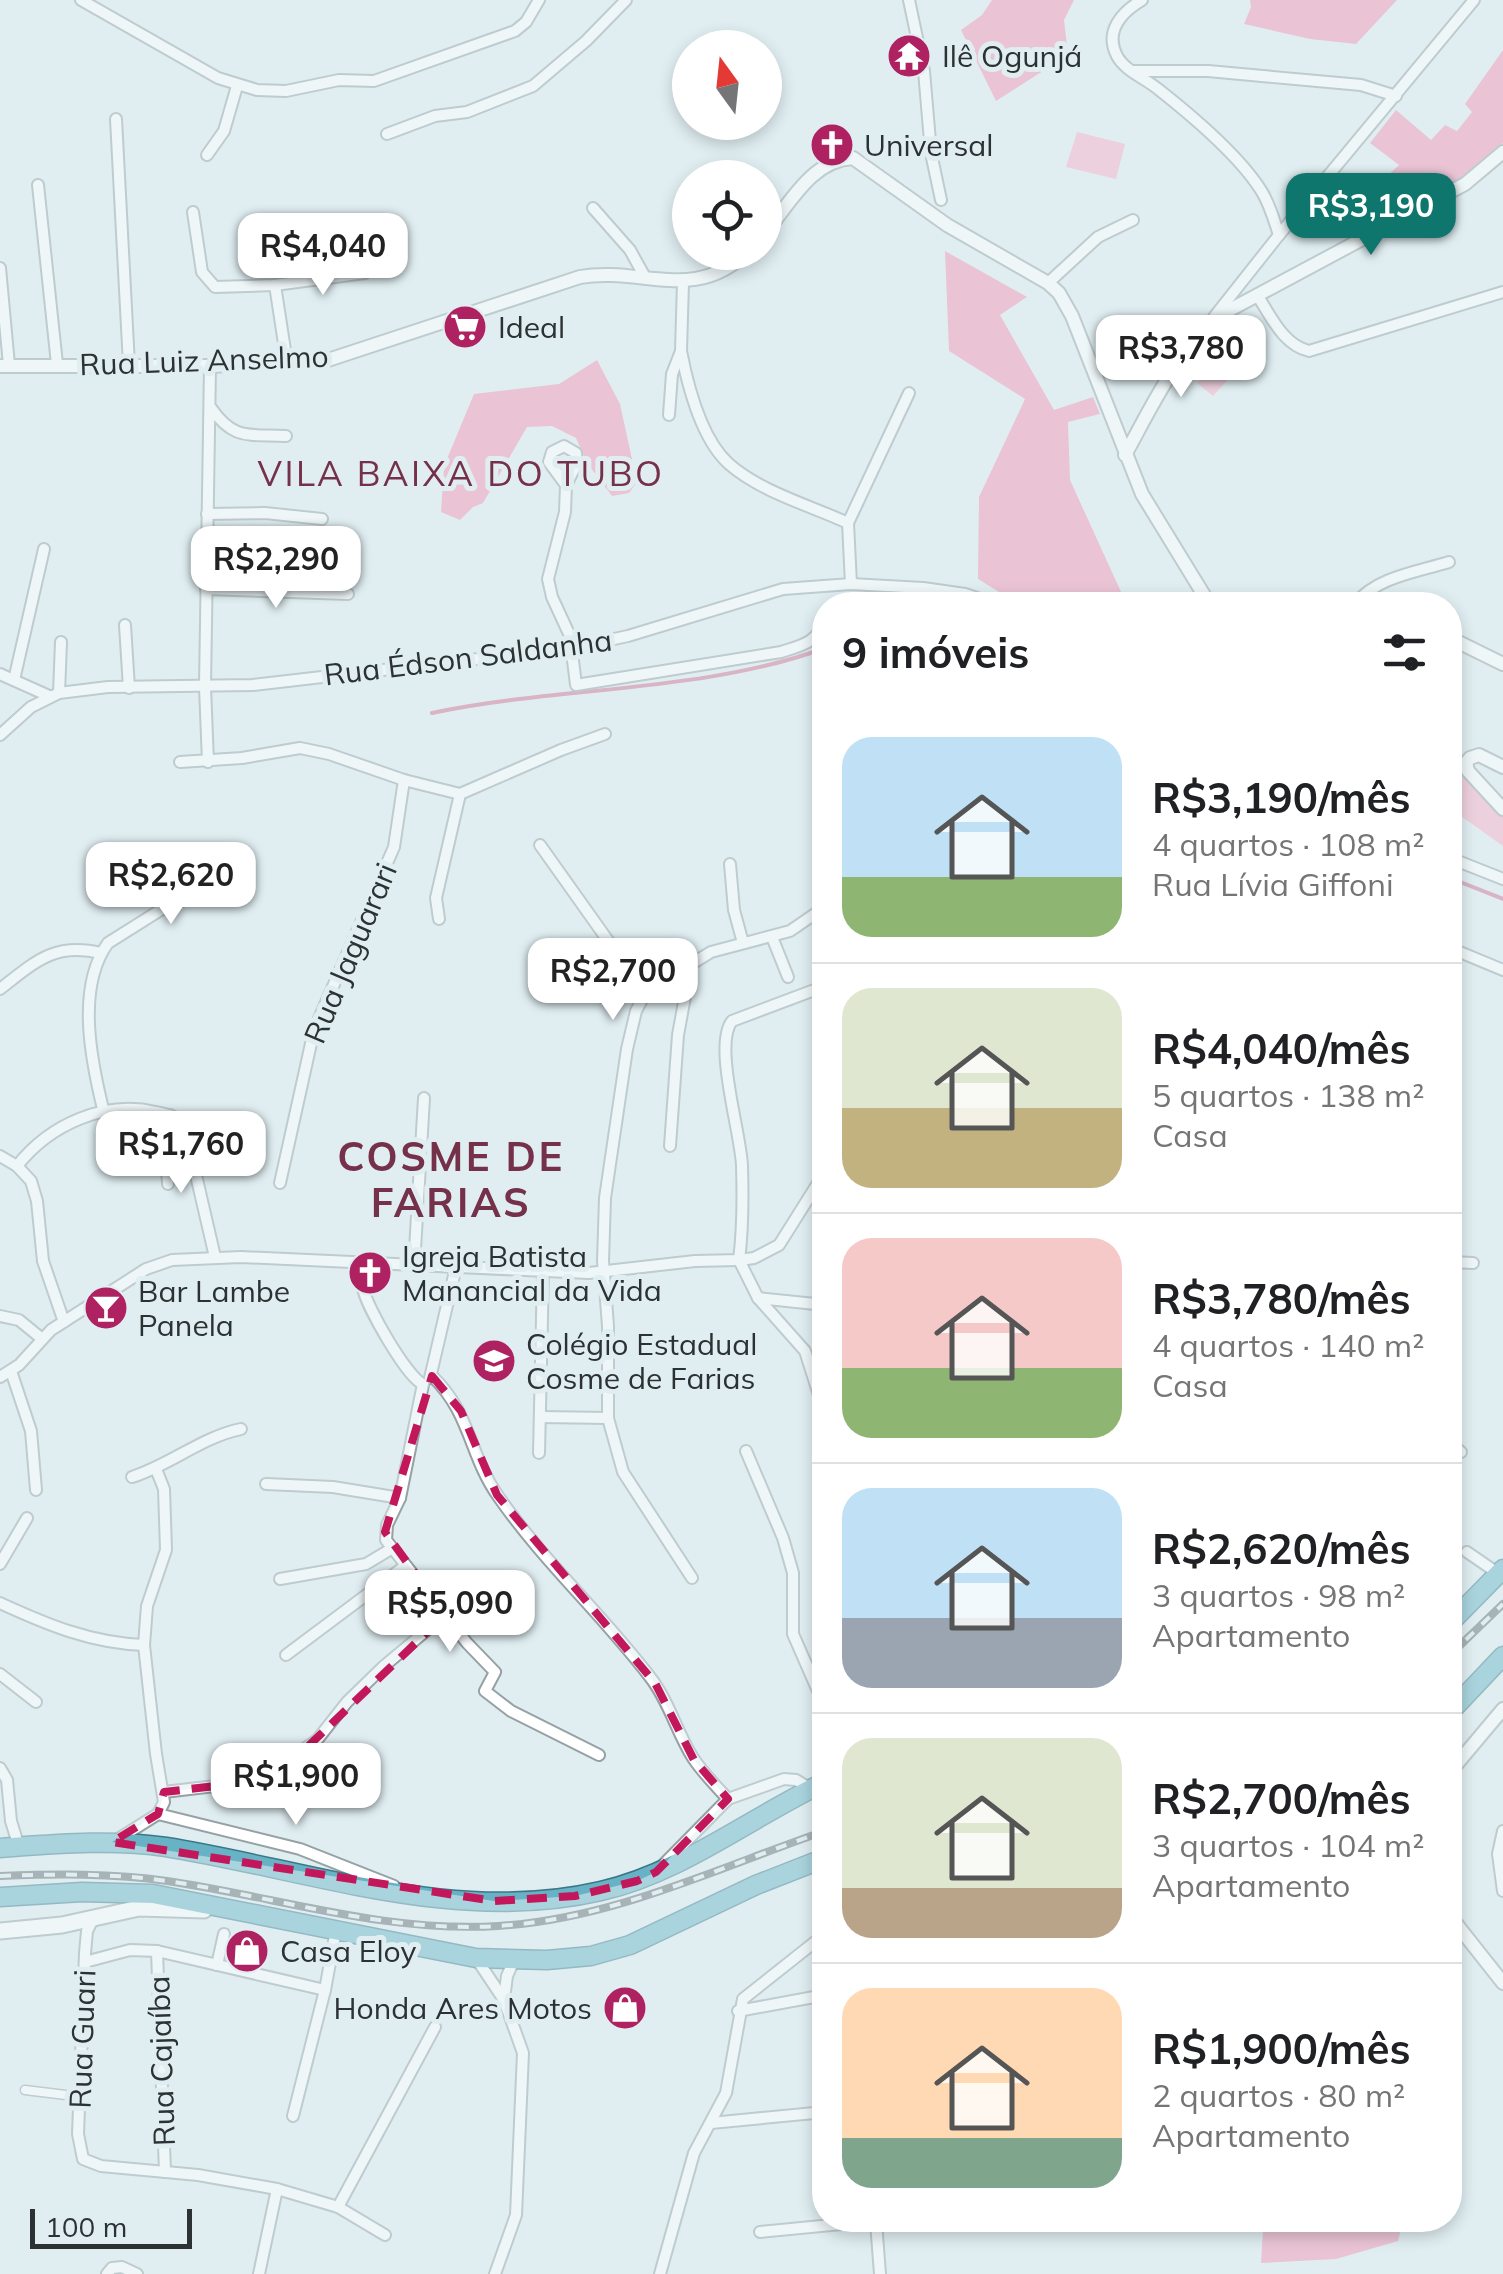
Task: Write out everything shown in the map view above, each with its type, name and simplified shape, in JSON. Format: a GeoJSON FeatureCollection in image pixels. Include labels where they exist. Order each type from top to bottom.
{"type":"FeatureCollection","features":[{"type":"Feature","properties":{"kind":"highway"},"geometry":{"type":"LineString","coordinates":[[1462,1604],[1501,1571]]}},
{"type":"Feature","properties":{"kind":"highway"},"geometry":{"type":"LineString","coordinates":[[1462,1699],[1503,1656]]}},
{"type":"Feature","properties":{"kind":"highway"},"geometry":{"type":"LineString","coordinates":[[10,1848],[112,1842],[167,1848],[418,1895],[494,1901],[551,1900],[609,1889],[656,1872],[812,1788]]}},
{"type":"Feature","properties":{"kind":"highway"},"geometry":{"type":"LineString","coordinates":[[0,1897],[136,1893],[180,1898],[476,1958],[570,1958],[620,1948],[812,1863]]}},
{"type":"Feature","properties":{"kind":"main road"},"geometry":{"type":"LineString","coordinates":[[0,1931],[93,1920],[153,1907],[230,1909]]}},
{"type":"Feature","properties":{"kind":"street"},"geometry":{"type":"LineString","coordinates":[[81,0],[205,72],[238,86],[271,92],[326,81],[374,80],[516,30],[526,22],[539,0]]}},
{"type":"Feature","properties":{"kind":"street"},"geometry":{"type":"LineString","coordinates":[[387,134],[435,116],[467,112],[532,86],[586,42],[626,0]]}},
{"type":"Feature","properties":{"kind":"street"},"geometry":{"type":"LineString","coordinates":[[910,0],[941,200]]}},
{"type":"Feature","properties":{"kind":"street"},"geometry":{"type":"LineString","coordinates":[[1142,0],[1119,19],[1113,30],[1114,52],[1132,72],[1168,96],[1250,177],[1269,204],[1279,235]]}},
{"type":"Feature","properties":{"kind":"street"},"geometry":{"type":"LineString","coordinates":[[1126,455],[1171,376],[1207,326],[1474,0]]}},
{"type":"Feature","properties":{"kind":"street"},"geometry":{"type":"LineString","coordinates":[[1132,72],[1208,71],[1361,84],[1396,96]]}},
{"type":"Feature","properties":{"kind":"street"},"geometry":{"type":"LineString","coordinates":[[207,154],[224,131],[238,86]]}},
{"type":"Feature","properties":{"kind":"street"},"geometry":{"type":"LineString","coordinates":[[116,119],[129,364]]}},
{"type":"Feature","properties":{"kind":"street"},"geometry":{"type":"LineString","coordinates":[[1207,326],[1257,295],[1465,184],[1503,152]]}},
{"type":"Feature","properties":{"kind":"street"},"geometry":{"type":"LineString","coordinates":[[782,212],[817,170],[831,161],[853,158],[948,224],[1048,283],[1059,293],[1072,316],[1152,513],[1202,592]]}},
{"type":"Feature","properties":{"kind":"street"},"geometry":{"type":"LineString","coordinates":[[38,186],[57,364]]}},
{"type":"Feature","properties":{"kind":"street"},"geometry":{"type":"LineString","coordinates":[[594,208],[630,250],[646,279]]}},
{"type":"Feature","properties":{"kind":"street"},"geometry":{"type":"LineString","coordinates":[[194,212],[199,262],[207,281],[222,289],[365,273]]}},
{"type":"Feature","properties":{"kind":"street"},"geometry":{"type":"LineString","coordinates":[[1048,283],[1098,237],[1133,220]]}},
{"type":"Feature","properties":{"kind":"street"},"geometry":{"type":"LineString","coordinates":[[0,268],[4,366]]}},
{"type":"Feature","properties":{"kind":"street","name":"Rua Luiz Anselmo"},"geometry":{"type":"LineString","coordinates":[[4,366],[287,364],[344,356],[580,277],[610,275],[683,282],[724,270]]}},
{"type":"Feature","properties":{"kind":"street"},"geometry":{"type":"LineString","coordinates":[[683,282],[681,351],[686,379],[717,451],[728,464],[770,489],[848,523]]}},
{"type":"Feature","properties":{"kind":"street"},"geometry":{"type":"LineString","coordinates":[[275,285],[287,364]]}},
{"type":"Feature","properties":{"kind":"street"},"geometry":{"type":"LineString","coordinates":[[1257,295],[1288,340],[1308,351],[1503,292]]}},
{"type":"Feature","properties":{"kind":"street"},"geometry":{"type":"LineString","coordinates":[[669,415],[672,374],[681,351]]}},
{"type":"Feature","properties":{"kind":"street"},"geometry":{"type":"LineString","coordinates":[[208,762],[205,688],[210,366]]}},
{"type":"Feature","properties":{"kind":"street"},"geometry":{"type":"LineString","coordinates":[[851,584],[848,523],[909,392]]}},
{"type":"Feature","properties":{"kind":"street"},"geometry":{"type":"LineString","coordinates":[[210,408],[235,433],[286,436]]}},
{"type":"Feature","properties":{"kind":"street"},"geometry":{"type":"LineString","coordinates":[[566,484],[565,512],[548,579],[567,627],[576,686],[782,652],[812,642]]}},
{"type":"Feature","properties":{"kind":"street"},"geometry":{"type":"LineString","coordinates":[[208,514],[265,512],[322,519]]}},
{"type":"Feature","properties":{"kind":"street"},"geometry":{"type":"LineString","coordinates":[[14,680],[44,549]]}},
{"type":"Feature","properties":{"kind":"street"},"geometry":{"type":"LineString","coordinates":[[1365,592],[1448,562]]}},
{"type":"Feature","properties":{"kind":"street","name":"Rua Édson Saldanha"},"geometry":{"type":"LineString","coordinates":[[54,694],[129,688],[205,688],[572,648],[628,636],[783,589],[851,584],[951,592]]}},
{"type":"Feature","properties":{"kind":"street"},"geometry":{"type":"LineString","coordinates":[[206,588],[348,594]]}},
{"type":"Feature","properties":{"kind":"street"},"geometry":{"type":"LineString","coordinates":[[124,625],[129,688]]}},
{"type":"Feature","properties":{"kind":"street"},"geometry":{"type":"LineString","coordinates":[[54,694],[61,642]]}},
{"type":"Feature","properties":{"kind":"street"},"geometry":{"type":"LineString","coordinates":[[1462,644],[1503,664]]}},
{"type":"Feature","properties":{"kind":"street"},"geometry":{"type":"LineString","coordinates":[[0,674],[54,694]]}},
{"type":"Feature","properties":{"kind":"street"},"geometry":{"type":"LineString","coordinates":[[0,735],[31,707],[54,694]]}},
{"type":"Feature","properties":{"kind":"street"},"geometry":{"type":"LineString","coordinates":[[180,762],[208,762],[300,748],[460,794],[606,734]]}},
{"type":"Feature","properties":{"kind":"street"},"geometry":{"type":"LineString","coordinates":[[1503,767],[1479,755],[1466,763],[1468,772],[1503,809]]}},
{"type":"Feature","properties":{"kind":"street","name":"Rua Jaguarari"},"geometry":{"type":"LineString","coordinates":[[280,1183],[314,1030],[394,847],[404,780]]}},
{"type":"Feature","properties":{"kind":"street"},"geometry":{"type":"LineString","coordinates":[[439,919],[436,898],[460,794]]}},
{"type":"Feature","properties":{"kind":"street"},"geometry":{"type":"LineString","coordinates":[[540,845],[626,966],[639,1001]]}},
{"type":"Feature","properties":{"kind":"street"},"geometry":{"type":"LineString","coordinates":[[1462,863],[1503,879]]}},
{"type":"Feature","properties":{"kind":"street"},"geometry":{"type":"LineString","coordinates":[[730,864],[734,910],[743,943]]}},
{"type":"Feature","properties":{"kind":"street"},"geometry":{"type":"LineString","coordinates":[[103,1110],[92,1057],[90,1023],[101,953],[108,943],[216,875]]}},
{"type":"Feature","properties":{"kind":"street"},"geometry":{"type":"LineString","coordinates":[[692,1578],[623,1472],[608,1418],[608,1326],[603,1272],[608,1176],[628,1048],[639,1001],[646,992],[711,952],[772,936],[812,917]]}},
{"type":"Feature","properties":{"kind":"street"},"geometry":{"type":"LineString","coordinates":[[772,936],[788,977]]}},
{"type":"Feature","properties":{"kind":"street"},"geometry":{"type":"LineString","coordinates":[[0,989],[57,951],[79,948],[101,953]]}},
{"type":"Feature","properties":{"kind":"street"},"geometry":{"type":"LineString","coordinates":[[1462,953],[1503,970]]}},
{"type":"Feature","properties":{"kind":"street"},"geometry":{"type":"LineString","coordinates":[[670,1146],[678,1034],[691,964]]}},
{"type":"Feature","properties":{"kind":"street"},"geometry":{"type":"LineString","coordinates":[[812,991],[732,1020],[726,1029],[725,1053],[742,1163],[739,1260],[758,1298],[805,1350],[812,1372]]}},
{"type":"Feature","properties":{"kind":"street"},"geometry":{"type":"LineString","coordinates":[[414,1266],[424,1098]]}},
{"type":"Feature","properties":{"kind":"street"},"geometry":{"type":"LineString","coordinates":[[18,1166],[39,1142],[103,1110],[136,1108],[170,1115],[183,1124],[215,1257]]}},
{"type":"Feature","properties":{"kind":"street"},"geometry":{"type":"LineString","coordinates":[[168,1184],[166,1149],[170,1115]]}},
{"type":"Feature","properties":{"kind":"street"},"geometry":{"type":"LineString","coordinates":[[0,1156],[18,1166],[31,1180],[43,1261],[64,1322]]}},
{"type":"Feature","properties":{"kind":"street"},"geometry":{"type":"LineString","coordinates":[[36,1490],[30,1431],[6,1374],[41,1338],[158,1263],[215,1257],[603,1272],[739,1260],[754,1258],[779,1245],[812,1193]]}},
{"type":"Feature","properties":{"kind":"street"},"geometry":{"type":"LineString","coordinates":[[1462,1262],[1474,1263]]}},
{"type":"Feature","properties":{"kind":"street"},"geometry":{"type":"LineString","coordinates":[[364,1264],[364,1290],[370,1306],[411,1378],[428,1380],[450,1394],[497,1495],[544,1556],[645,1670],[694,1760],[728,1799]]}},
{"type":"Feature","properties":{"kind":"street"},"geometry":{"type":"LineString","coordinates":[[456,1268],[400,1498],[386,1532],[391,1550],[495,1672],[485,1691],[497,1703],[599,1755]]}},
{"type":"Feature","properties":{"kind":"street"},"geometry":{"type":"LineString","coordinates":[[539,1453],[543,1271]]}},
{"type":"Feature","properties":{"kind":"street"},"geometry":{"type":"LineString","coordinates":[[758,1298],[812,1304]]}},
{"type":"Feature","properties":{"kind":"street"},"geometry":{"type":"LineString","coordinates":[[0,1316],[19,1320],[41,1338]]}},
{"type":"Feature","properties":{"kind":"street"},"geometry":{"type":"LineString","coordinates":[[540,1417],[608,1418]]}},
{"type":"Feature","properties":{"kind":"street"},"geometry":{"type":"LineString","coordinates":[[132,1477],[156,1469],[220,1434],[240,1429]]}},
{"type":"Feature","properties":{"kind":"street"},"geometry":{"type":"LineString","coordinates":[[746,1451],[780,1525],[793,1573],[793,1634],[812,1677]]}},
{"type":"Feature","properties":{"kind":"street"},"geometry":{"type":"LineString","coordinates":[[112,1842],[158,1814],[164,1802],[144,1645],[147,1606],[166,1550],[164,1488],[156,1469]]}},
{"type":"Feature","properties":{"kind":"street"},"geometry":{"type":"LineString","coordinates":[[266,1484],[400,1498]]}},
{"type":"Feature","properties":{"kind":"street"},"geometry":{"type":"LineString","coordinates":[[0,1564],[27,1518]]}},
{"type":"Feature","properties":{"kind":"street"},"geometry":{"type":"LineString","coordinates":[[280,1579],[366,1564],[391,1550]]}},
{"type":"Feature","properties":{"kind":"street"},"geometry":{"type":"LineString","coordinates":[[1467,1552],[1501,1571]]}},
{"type":"Feature","properties":{"kind":"street"},"geometry":{"type":"LineString","coordinates":[[286,1655],[405,1566]]}},
{"type":"Feature","properties":{"kind":"street"},"geometry":{"type":"LineString","coordinates":[[0,1604],[78,1636],[144,1645]]}},
{"type":"Feature","properties":{"kind":"street"},"geometry":{"type":"LineString","coordinates":[[164,1792],[258,1781],[317,1740],[372,1678],[445,1615]]}},
{"type":"Feature","properties":{"kind":"street"},"geometry":{"type":"LineString","coordinates":[[0,1674],[36,1702]]}},
{"type":"Feature","properties":{"kind":"street"},"geometry":{"type":"LineString","coordinates":[[1462,1758],[1503,1708]]}},
{"type":"Feature","properties":{"kind":"street"},"geometry":{"type":"LineString","coordinates":[[0,1768],[7,1780],[10,1848]]}},
{"type":"Feature","properties":{"kind":"street"},"geometry":{"type":"LineString","coordinates":[[656,1872],[728,1799],[784,1779],[812,1784]]}},
{"type":"Feature","properties":{"kind":"street"},"geometry":{"type":"LineString","coordinates":[[158,1814],[318,1855],[418,1895]]}},
{"type":"Feature","properties":{"kind":"street"},"geometry":{"type":"LineString","coordinates":[[1503,1831],[1498,1854],[1503,1891]]}},
{"type":"Feature","properties":{"kind":"street","name":"Rua Guari"},"geometry":{"type":"LineString","coordinates":[[93,1920],[87,1932],[85,1962],[78,2134],[83,2159],[101,2166],[165,2172]]}},
{"type":"Feature","properties":{"kind":"street"},"geometry":{"type":"LineString","coordinates":[[293,2116],[336,1930]]}},
{"type":"Feature","properties":{"kind":"street"},"geometry":{"type":"LineString","coordinates":[[1462,1931],[1503,1983]]}},
{"type":"Feature","properties":{"kind":"street"},"geometry":{"type":"LineString","coordinates":[[217,1965],[224,1934]]}},
{"type":"Feature","properties":{"kind":"street"},"geometry":{"type":"LineString","coordinates":[[660,2274],[694,2153],[730,2077],[738,2011],[750,1990],[812,1944]]}},
{"type":"Feature","properties":{"kind":"street"},"geometry":{"type":"LineString","coordinates":[[85,1962],[130,1950],[158,1951],[324,1990]]}},
{"type":"Feature","properties":{"kind":"street","name":"Rua Cajaíba"},"geometry":{"type":"LineString","coordinates":[[158,1951],[165,2172]]}},
{"type":"Feature","properties":{"kind":"street"},"geometry":{"type":"LineString","coordinates":[[476,1958],[504,2000],[523,2053],[516,2215],[494,2274]]}},
{"type":"Feature","properties":{"kind":"street"},"geometry":{"type":"LineString","coordinates":[[504,2000],[514,1960]]}},
{"type":"Feature","properties":{"kind":"street"},"geometry":{"type":"LineString","coordinates":[[738,2011],[812,1997]]}},
{"type":"Feature","properties":{"kind":"street"},"geometry":{"type":"LineString","coordinates":[[338,2206],[435,2027]]}},
{"type":"Feature","properties":{"kind":"street"},"geometry":{"type":"LineString","coordinates":[[25,2090],[82,2096]]}},
{"type":"Feature","properties":{"kind":"street"},"geometry":{"type":"LineString","coordinates":[[711,2124],[812,2113]]}},
{"type":"Feature","properties":{"kind":"street"},"geometry":{"type":"LineString","coordinates":[[165,2172],[277,2189],[338,2206],[385,2235]]}},
{"type":"Feature","properties":{"kind":"street"},"geometry":{"type":"LineString","coordinates":[[260,2274],[277,2189]]}},
{"type":"Feature","properties":{"kind":"street"},"geometry":{"type":"LineString","coordinates":[[760,2232],[812,2227]]}},
{"type":"Feature","properties":{"kind":"street"},"geometry":{"type":"LineString","coordinates":[[880,2232],[880,2274]]}},
{"type":"Feature","properties":{"kind":"street"},"geometry":{"type":"LineString","coordinates":[[107,2274],[122,2266],[137,2274]]}},
{"type":"Feature","properties":{"kind":"highlighted area"},"geometry":{"type":"Polygon","coordinates":[[[432,1376],[461,1411],[497,1495],[655,1683],[694,1760],[728,1799],[656,1872],[637,1881],[575,1896],[494,1901],[112,1842],[158,1814],[164,1792],[258,1781],[301,1753],[445,1615],[385,1532],[432,1376]]]}},
{"type":"Feature","properties":{"kind":"shaded area"},"geometry":{"type":"Polygon","coordinates":[[[992,0],[1074,0],[1064,20],[1068,55],[996,101],[961,30],[982,15],[992,0]]]}},
{"type":"Feature","properties":{"kind":"shaded area"},"geometry":{"type":"Polygon","coordinates":[[[1250,0],[1397,0],[1356,44],[1310,39],[1244,24],[1250,0]]]}},
{"type":"Feature","properties":{"kind":"shaded area"},"geometry":{"type":"Polygon","coordinates":[[[1503,50],[1503,143],[1460,180],[1367,224],[1351,210],[1399,165],[1370,143],[1396,110],[1431,140],[1445,125],[1457,131],[1472,112],[1465,104],[1503,50]]]}},
{"type":"Feature","properties":{"kind":"shaded area"},"geometry":{"type":"Polygon","coordinates":[[[1077,132],[1125,144],[1116,179],[1066,167],[1077,132]]]}},
{"type":"Feature","properties":{"kind":"shaded area"},"geometry":{"type":"Polygon","coordinates":[[[945,251],[1027,297],[1000,315],[1054,410],[1093,397],[1100,414],[1068,422],[1070,480],[1121,592],[999,592],[978,579],[979,497],[1025,399],[949,351],[945,251]]]}},
{"type":"Feature","properties":{"kind":"shaded area"},"geometry":{"type":"Polygon","coordinates":[[[597,360],[620,404],[637,482],[629,493],[612,496],[587,463],[576,438],[552,426],[527,427],[483,503],[460,520],[441,512],[444,466],[474,394],[559,384],[597,360]]]}},
{"type":"Feature","properties":{"kind":"shaded area"},"geometry":{"type":"Polygon","coordinates":[[[1218,360],[1234,373],[1213,396],[1197,383],[1218,360]]]}},
{"type":"Feature","properties":{"kind":"shaded area"},"geometry":{"type":"Polygon","coordinates":[[[1462,766],[1503,811],[1503,846],[1462,817],[1462,766]]]}},
{"type":"Feature","properties":{"kind":"shaded area"},"geometry":{"type":"Polygon","coordinates":[[[1263,2232],[1400,2232],[1398,2241],[1336,2259],[1261,2263],[1263,2232]]]}},
{"type":"Feature","properties":{"kind":"waterway"},"geometry":{"type":"LineString","coordinates":[[432,713],[730,673],[812,652]]}},
{"type":"Feature","properties":{"kind":"waterway"},"geometry":{"type":"LineString","coordinates":[[1462,883],[1503,899]]}},
{"type":"Feature","properties":{"kind":"railway"},"geometry":{"type":"LineString","coordinates":[[1462,1643],[1503,1604]]}},
{"type":"Feature","properties":{"kind":"railway"},"geometry":{"type":"LineString","coordinates":[[0,1876],[146,1878],[373,1919],[456,1927],[498,1926],[624,1903],[812,1836]]}},
{"type":"Feature","properties":{"kind":"place","name":"Ilê Ogunjá"},"geometry":{"type":"Point","coordinates":[909,56]}},
{"type":"Feature","properties":{"kind":"place","name":"Universal"},"geometry":{"type":"Point","coordinates":[832,145]}},
{"type":"Feature","properties":{"kind":"place","name":"Ideal"},"geometry":{"type":"Point","coordinates":[465,327]}},
{"type":"Feature","properties":{"kind":"place","name":"Igreja Batista Manancial da Vida"},"geometry":{"type":"Point","coordinates":[370,1273]}},
{"type":"Feature","properties":{"kind":"place","name":"Bar Lambe Panela"},"geometry":{"type":"Point","coordinates":[106,1308]}},
{"type":"Feature","properties":{"kind":"place","name":"Colégio Estadual Cosme de Farias"},"geometry":{"type":"Point","coordinates":[494,1361]}},
{"type":"Feature","properties":{"kind":"place","name":"Casa Eloy"},"geometry":{"type":"Point","coordinates":[247,1951]}},
{"type":"Feature","properties":{"kind":"place","name":"Honda Ares Motos"},"geometry":{"type":"Point","coordinates":[625,2008]}},
{"type":"Feature","properties":{"kind":"district","name":"VILA BAIXA DO TUBO"},"geometry":{"type":"Point","coordinates":[461,473]}},
{"type":"Feature","properties":{"kind":"district","name":"COSME DE FARIAS"},"geometry":{"type":"Point","coordinates":[451,1179]}}]}
